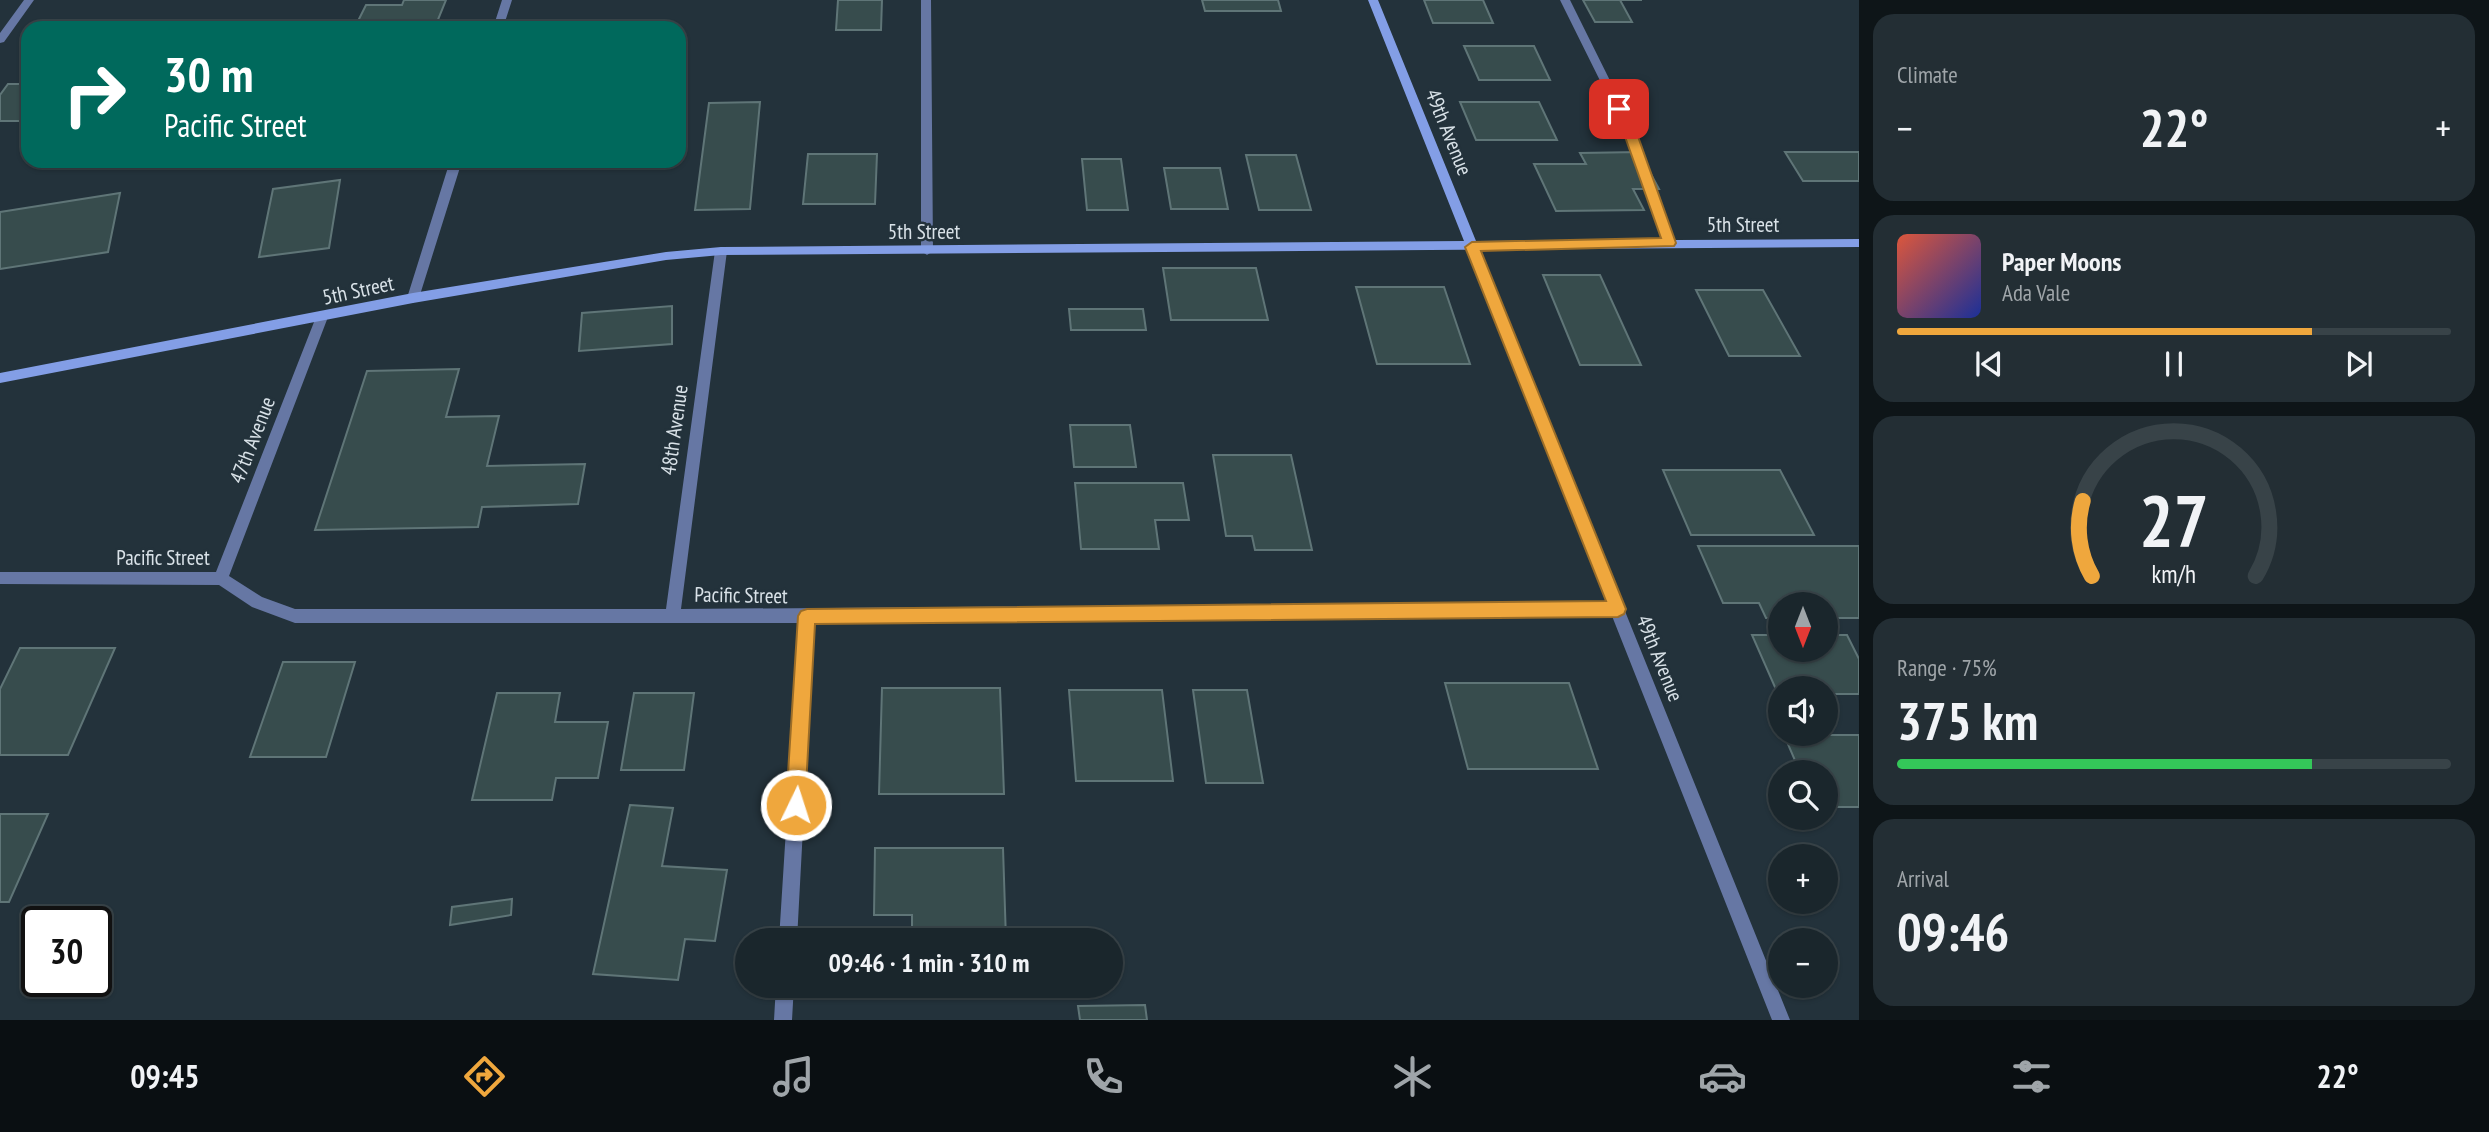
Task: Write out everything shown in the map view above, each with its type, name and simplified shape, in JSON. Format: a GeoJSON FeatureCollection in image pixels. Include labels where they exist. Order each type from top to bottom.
{"type":"FeatureCollection","features":[{"type":"Feature","properties":{"kind":"street"},"geometry":{"type":"LineString","coordinates":[[0,40],[29,0]]}},
{"type":"Feature","properties":{"kind":"street"},"geometry":{"type":"LineString","coordinates":[[500,21],[507,0]]}},
{"type":"Feature","properties":{"kind":"street"},"geometry":{"type":"LineString","coordinates":[[926,0],[927,251]]}},
{"type":"Feature","properties":{"kind":"street","name":"49th Avenue"},"geometry":{"type":"LineString","coordinates":[[1373,0],[1781,1020]]}},
{"type":"Feature","properties":{"kind":"street"},"geometry":{"type":"LineString","coordinates":[[1565,0],[1630,131],[1669,243]]}},
{"type":"Feature","properties":{"kind":"street"},"geometry":{"type":"LineString","coordinates":[[413,298],[454,168]]}},
{"type":"Feature","properties":{"kind":"street","name":"5th Street"},"geometry":{"type":"LineString","coordinates":[[0,378],[413,298],[666,256],[721,251],[1859,243]]}},
{"type":"Feature","properties":{"kind":"street","name":"48th Avenue"},"geometry":{"type":"LineString","coordinates":[[673,615],[721,251]]}},
{"type":"Feature","properties":{"kind":"street","name":"47th Avenue"},"geometry":{"type":"LineString","coordinates":[[221,579],[322,317]]}},
{"type":"Feature","properties":{"kind":"street","name":"Pacific Street"},"geometry":{"type":"LineString","coordinates":[[0,578],[221,579],[257,602],[295,616],[807,616],[1618,609]]}},
{"type":"Feature","properties":{"kind":"street"},"geometry":{"type":"LineString","coordinates":[[789,928],[807,616]]}},
{"type":"Feature","properties":{"kind":"street"},"geometry":{"type":"LineString","coordinates":[[783,1020],[784,998]]}},
{"type":"Feature","properties":{"kind":"building"},"geometry":{"type":"Polygon","coordinates":[[[404,0],[446,0],[437,21],[358,21],[366,5],[402,5],[404,0]]]}},
{"type":"Feature","properties":{"kind":"building"},"geometry":{"type":"Polygon","coordinates":[[[838,0],[882,0],[881,30],[836,30],[838,0]]]}},
{"type":"Feature","properties":{"kind":"building"},"geometry":{"type":"Polygon","coordinates":[[[1202,0],[1278,0],[1281,11],[1205,11],[1202,0]]]}},
{"type":"Feature","properties":{"kind":"building"},"geometry":{"type":"Polygon","coordinates":[[[1424,0],[1483,0],[1493,23],[1433,23],[1424,0]]]}},
{"type":"Feature","properties":{"kind":"building"},"geometry":{"type":"Polygon","coordinates":[[[1583,0],[1620,0],[1632,22],[1595,22],[1583,0]]]}},
{"type":"Feature","properties":{"kind":"building"},"geometry":{"type":"Polygon","coordinates":[[[1464,46],[1534,46],[1550,80],[1479,80],[1464,46]]]}},
{"type":"Feature","properties":{"kind":"building"},"geometry":{"type":"Polygon","coordinates":[[[8,84],[21,84],[21,121],[0,121],[0,95],[8,84]]]}},
{"type":"Feature","properties":{"kind":"building"},"geometry":{"type":"Polygon","coordinates":[[[760,102],[750,209],[695,210],[709,103],[760,102]]]}},
{"type":"Feature","properties":{"kind":"building"},"geometry":{"type":"Polygon","coordinates":[[[1460,102],[1539,102],[1557,140],[1476,140],[1460,102]]]}},
{"type":"Feature","properties":{"kind":"building"},"geometry":{"type":"Polygon","coordinates":[[[1639,152],[1659,189],[1633,189],[1644,210],[1556,211],[1534,164],[1586,164],[1580,153],[1639,152]]]}},
{"type":"Feature","properties":{"kind":"building"},"geometry":{"type":"Polygon","coordinates":[[[1785,152],[1859,152],[1859,181],[1803,181],[1785,152]]]}},
{"type":"Feature","properties":{"kind":"building"},"geometry":{"type":"Polygon","coordinates":[[[808,154],[877,154],[875,204],[803,204],[808,154]]]}},
{"type":"Feature","properties":{"kind":"building"},"geometry":{"type":"Polygon","coordinates":[[[1246,155],[1296,155],[1311,210],[1259,210],[1246,155]]]}},
{"type":"Feature","properties":{"kind":"building"},"geometry":{"type":"Polygon","coordinates":[[[1082,159],[1121,159],[1128,210],[1087,210],[1082,159]]]}},
{"type":"Feature","properties":{"kind":"building"},"geometry":{"type":"Polygon","coordinates":[[[1164,168],[1220,168],[1228,209],[1171,209],[1164,168]]]}},
{"type":"Feature","properties":{"kind":"building"},"geometry":{"type":"Polygon","coordinates":[[[340,180],[329,248],[259,257],[273,189],[340,180]]]}},
{"type":"Feature","properties":{"kind":"building"},"geometry":{"type":"Polygon","coordinates":[[[120,193],[108,252],[0,269],[0,212],[120,193]]]}},
{"type":"Feature","properties":{"kind":"building"},"geometry":{"type":"Polygon","coordinates":[[[1163,268],[1256,268],[1268,320],[1171,320],[1163,268]]]}},
{"type":"Feature","properties":{"kind":"building"},"geometry":{"type":"Polygon","coordinates":[[[1543,275],[1600,275],[1641,365],[1580,365],[1543,275]]]}},
{"type":"Feature","properties":{"kind":"building"},"geometry":{"type":"Polygon","coordinates":[[[1356,287],[1444,287],[1470,364],[1377,364],[1356,287]]]}},
{"type":"Feature","properties":{"kind":"building"},"geometry":{"type":"Polygon","coordinates":[[[1696,290],[1763,290],[1800,356],[1729,356],[1696,290]]]}},
{"type":"Feature","properties":{"kind":"building"},"geometry":{"type":"Polygon","coordinates":[[[672,306],[672,344],[579,351],[582,313],[672,306]]]}},
{"type":"Feature","properties":{"kind":"building"},"geometry":{"type":"Polygon","coordinates":[[[1069,309],[1143,309],[1146,330],[1071,330],[1069,309]]]}},
{"type":"Feature","properties":{"kind":"building"},"geometry":{"type":"Polygon","coordinates":[[[459,369],[446,417],[499,416],[487,466],[585,464],[578,504],[482,507],[478,527],[315,530],[367,371],[459,369]]]}},
{"type":"Feature","properties":{"kind":"building"},"geometry":{"type":"Polygon","coordinates":[[[1070,425],[1130,425],[1136,467],[1074,467],[1070,425]]]}},
{"type":"Feature","properties":{"kind":"building"},"geometry":{"type":"Polygon","coordinates":[[[1213,455],[1291,455],[1312,550],[1255,550],[1252,536],[1226,536],[1213,455]]]}},
{"type":"Feature","properties":{"kind":"building"},"geometry":{"type":"Polygon","coordinates":[[[1663,470],[1780,470],[1814,535],[1691,535],[1663,470]]]}},
{"type":"Feature","properties":{"kind":"building"},"geometry":{"type":"Polygon","coordinates":[[[1075,483],[1183,483],[1189,520],[1155,520],[1159,549],[1081,549],[1075,483]]]}},
{"type":"Feature","properties":{"kind":"building"},"geometry":{"type":"Polygon","coordinates":[[[1698,546],[1859,546],[1859,618],[1838,618],[1838,592],[1768,592],[1768,618],[1759,603],[1723,603],[1698,546]]]}},
{"type":"Feature","properties":{"kind":"building"},"geometry":{"type":"Polygon","coordinates":[[[1752,635],[1768,635],[1768,662],[1838,662],[1838,635],[1847,635],[1859,659],[1859,694],[1838,694],[1838,676],[1770,676],[1752,635]]]}},
{"type":"Feature","properties":{"kind":"building"},"geometry":{"type":"Polygon","coordinates":[[[20,648],[115,648],[68,755],[0,755],[0,689],[20,648]]]}},
{"type":"Feature","properties":{"kind":"building"},"geometry":{"type":"Polygon","coordinates":[[[283,662],[355,662],[326,757],[250,757],[283,662]]]}},
{"type":"Feature","properties":{"kind":"building"},"geometry":{"type":"Polygon","coordinates":[[[1445,683],[1569,683],[1598,769],[1468,769],[1445,683]]]}},
{"type":"Feature","properties":{"kind":"building"},"geometry":{"type":"Polygon","coordinates":[[[882,688],[1000,688],[1004,794],[879,794],[882,688]]]}},
{"type":"Feature","properties":{"kind":"building"},"geometry":{"type":"Polygon","coordinates":[[[1069,690],[1162,690],[1173,781],[1076,781],[1069,690]]]}},
{"type":"Feature","properties":{"kind":"building"},"geometry":{"type":"Polygon","coordinates":[[[1193,690],[1247,690],[1263,783],[1206,783],[1193,690]]]}},
{"type":"Feature","properties":{"kind":"building"},"geometry":{"type":"Polygon","coordinates":[[[497,693],[560,693],[555,722],[608,722],[598,778],[556,778],[552,800],[472,800],[497,693]]]}},
{"type":"Feature","properties":{"kind":"building"},"geometry":{"type":"Polygon","coordinates":[[[634,693],[694,693],[684,770],[621,770],[634,693]]]}},
{"type":"Feature","properties":{"kind":"building"},"geometry":{"type":"Polygon","coordinates":[[[1838,735],[1859,735],[1859,807],[1838,807],[1838,760],[1795,760],[1789,746],[1838,746],[1838,735]]]}},
{"type":"Feature","properties":{"kind":"building"},"geometry":{"type":"Polygon","coordinates":[[[630,805],[673,808],[662,866],[727,870],[715,941],[685,939],[678,980],[593,974],[630,805]]]}},
{"type":"Feature","properties":{"kind":"building"},"geometry":{"type":"Polygon","coordinates":[[[0,814],[48,814],[9,902],[0,902],[0,814]]]}},
{"type":"Feature","properties":{"kind":"building"},"geometry":{"type":"Polygon","coordinates":[[[875,848],[1003,848],[1006,928],[912,928],[912,915],[874,915],[875,848]]]}},
{"type":"Feature","properties":{"kind":"building"},"geometry":{"type":"Polygon","coordinates":[[[512,899],[511,915],[450,925],[452,907],[512,899]]]}},
{"type":"Feature","properties":{"kind":"building"},"geometry":{"type":"Polygon","coordinates":[[[1145,1005],[1147,1020],[1080,1020],[1078,1006],[1145,1005]]]}},
{"type":"Feature","properties":{"kind":"route"},"geometry":{"type":"LineString","coordinates":[[796,805],[807,616],[1618,609],[1472,247],[1669,243],[1630,131],[1619,109]]}}]}
